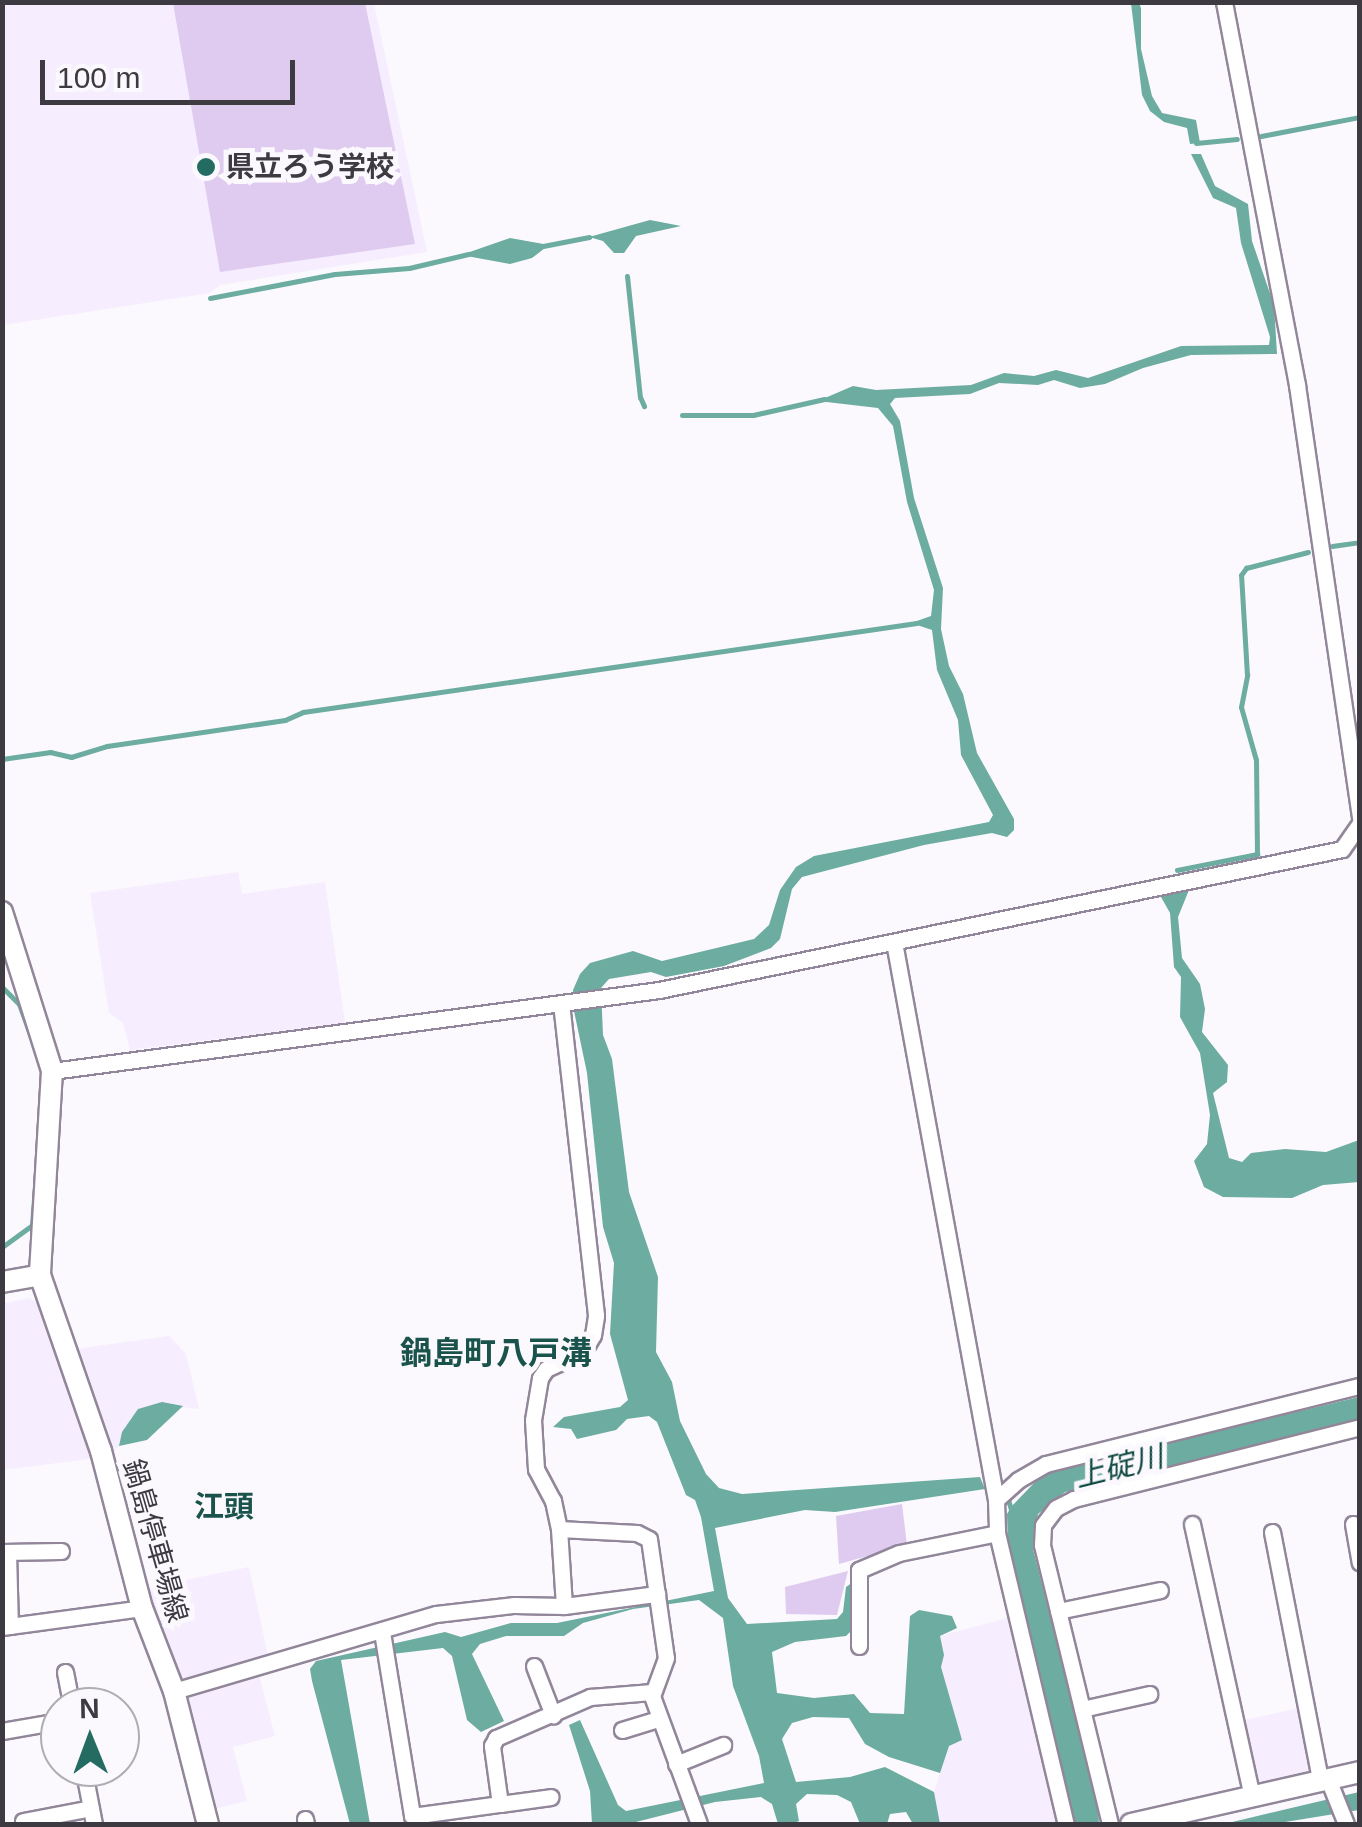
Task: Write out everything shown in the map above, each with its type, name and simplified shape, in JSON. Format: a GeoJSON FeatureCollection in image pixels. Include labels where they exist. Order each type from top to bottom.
{"type":"FeatureCollection","features":[{"type":"Feature","properties":{"kind":"main road"},"geometry":{"type":"LineString","coordinates":[[2,912],[52,1070],[40,1275],[2,1282]]}},
{"type":"Feature","properties":{"kind":"main road","name":"鍋島停車場線"},"geometry":{"type":"LineString","coordinates":[[40,1275],[101,1451],[142,1608],[174,1690],[208,1824]]}},
{"type":"Feature","properties":{"kind":"main road"},"geometry":{"type":"LineString","coordinates":[[1130,1824],[1328,1785],[1360,1772]]}},
{"type":"Feature","properties":{"kind":"street"},"geometry":{"type":"LineString","coordinates":[[52,1070],[603,996],[894,942],[1342,850],[1360,821],[1298,385],[1224,2]]}},
{"type":"Feature","properties":{"kind":"street"},"geometry":{"type":"LineString","coordinates":[[894,942],[996,1500],[997,1533],[1066,1824]]}},
{"type":"Feature","properties":{"kind":"street"},"geometry":{"type":"LineString","coordinates":[[564,1606],[559,1529],[554,1502],[536,1469],[533,1420],[540,1378],[546,1369],[582,1352],[593,1335],[596,1316],[566,1002]]}},
{"type":"Feature","properties":{"kind":"street"},"geometry":{"type":"LineString","coordinates":[[996,1500],[1018,1480],[1046,1464],[1360,1386]]}},
{"type":"Feature","properties":{"kind":"street"},"geometry":{"type":"LineString","coordinates":[[1110,1824],[1042,1545],[1044,1525],[1056,1508],[1074,1498],[1360,1427]]}},
{"type":"Feature","properties":{"kind":"street"},"geometry":{"type":"LineString","coordinates":[[1192,1524],[1252,1798]]}},
{"type":"Feature","properties":{"kind":"street"},"geometry":{"type":"LineString","coordinates":[[1353,1524],[1360,1562]]}},
{"type":"Feature","properties":{"kind":"street"},"geometry":{"type":"LineString","coordinates":[[559,1529],[637,1533],[649,1539],[666,1658],[652,1692],[658,1719],[695,1811]]}},
{"type":"Feature","properties":{"kind":"street"},"geometry":{"type":"LineString","coordinates":[[1272,1532],[1328,1785],[1344,1821],[1360,1820]]}},
{"type":"Feature","properties":{"kind":"street"},"geometry":{"type":"LineString","coordinates":[[858,1646],[859,1570],[899,1553],[997,1533]]}},
{"type":"Feature","properties":{"kind":"street"},"geometry":{"type":"LineString","coordinates":[[60,1551],[5,1552],[6,1626],[142,1608]]}},
{"type":"Feature","properties":{"kind":"street"},"geometry":{"type":"LineString","coordinates":[[1058,1611],[1160,1590]]}},
{"type":"Feature","properties":{"kind":"street"},"geometry":{"type":"LineString","coordinates":[[174,1690],[382,1636],[436,1614],[514,1605],[659,1600]]}},
{"type":"Feature","properties":{"kind":"street"},"geometry":{"type":"LineString","coordinates":[[382,1636],[412,1816],[551,1797]]}},
{"type":"Feature","properties":{"kind":"street"},"geometry":{"type":"LineString","coordinates":[[534,1666],[552,1715]]}},
{"type":"Feature","properties":{"kind":"street"},"geometry":{"type":"LineString","coordinates":[[65,1672],[68,1687]]}},
{"type":"Feature","properties":{"kind":"street"},"geometry":{"type":"LineString","coordinates":[[500,1804],[492,1746],[496,1738],[590,1698],[652,1692]]}},
{"type":"Feature","properties":{"kind":"street"},"geometry":{"type":"LineString","coordinates":[[1082,1709],[1149,1694]]}},
{"type":"Feature","properties":{"kind":"street"},"geometry":{"type":"LineString","coordinates":[[622,1730],[658,1719]]}},
{"type":"Feature","properties":{"kind":"street"},"geometry":{"type":"LineString","coordinates":[[2,1732],[40,1725]]}},
{"type":"Feature","properties":{"kind":"street"},"geometry":{"type":"LineString","coordinates":[[676,1764],[723,1745]]}},
{"type":"Feature","properties":{"kind":"street"},"geometry":{"type":"LineString","coordinates":[[23,1821],[92,1816],[87,1787]]}},
{"type":"Feature","properties":{"kind":"shaded area","name":"県立ろう学校"},"geometry":{"type":"Polygon","coordinates":[[[3,3],[374,3],[427,252],[220,285],[210,293],[3,325],[3,3]]]}},
{"type":"Feature","properties":{"kind":"shaded area"},"geometry":{"type":"Polygon","coordinates":[[[173,3],[365,3],[415,244],[220,272],[173,3]]]}},
{"type":"Feature","properties":{"kind":"shaded area"},"geometry":{"type":"Polygon","coordinates":[[[238,872],[242,894],[325,882],[345,1023],[130,1050],[123,1023],[109,1013],[90,893],[238,872]]]}},
{"type":"Feature","properties":{"kind":"shaded area"},"geometry":{"type":"Polygon","coordinates":[[[28,1298],[60,1312],[75,1349],[169,1336],[186,1354],[199,1409],[163,1405],[114,1451],[97,1458],[3,1470],[2,1304],[28,1298]]]}},
{"type":"Feature","properties":{"kind":"shaded area"},"geometry":{"type":"Polygon","coordinates":[[[902,1504],[907,1545],[839,1564],[836,1516],[902,1504]]]}},
{"type":"Feature","properties":{"kind":"shaded area"},"geometry":{"type":"Polygon","coordinates":[[[249,1567],[268,1656],[258,1671],[275,1736],[233,1747],[247,1801],[214,1809],[181,1677],[146,1588],[249,1567]]]}},
{"type":"Feature","properties":{"kind":"shaded area"},"geometry":{"type":"Polygon","coordinates":[[[848,1571],[837,1615],[786,1614],[785,1587],[848,1571]]]}},
{"type":"Feature","properties":{"kind":"shaded area"},"geometry":{"type":"Polygon","coordinates":[[[1011,1617],[1062,1824],[935,1824],[934,1792],[940,1773],[940,1636],[1011,1617]]]}},
{"type":"Feature","properties":{"kind":"shaded area"},"geometry":{"type":"Polygon","coordinates":[[[1299,1708],[1312,1770],[1254,1787],[1240,1721],[1299,1708]]]}},
{"type":"Feature","properties":{"kind":"water"},"geometry":{"type":"Polygon","coordinates":[[[1131,3],[1139,3],[1141,8],[1141,49],[1152,96],[1162,113],[1196,120],[1200,143],[1190,144],[1187,128],[1164,122],[1150,111],[1142,95],[1131,3]]]}},
{"type":"Feature","properties":{"kind":"water"},"geometry":{"type":"Polygon","coordinates":[[[1191,154],[1201,154],[1215,186],[1248,204],[1252,241],[1274,305],[1277,354],[1191,355],[1143,368],[1105,384],[1080,388],[1054,380],[1038,385],[999,383],[970,394],[895,398],[890,404],[900,421],[914,498],[943,588],[941,629],[949,666],[963,694],[977,753],[1014,819],[1014,830],[1007,837],[992,833],[924,845],[802,877],[792,889],[780,939],[771,948],[724,966],[666,977],[651,972],[609,979],[601,988],[603,1035],[612,1059],[629,1192],[658,1277],[656,1352],[672,1382],[680,1421],[706,1474],[719,1488],[742,1494],[980,1477],[985,1489],[835,1512],[805,1510],[715,1528],[728,1598],[747,1624],[837,1619],[843,1612],[846,1587],[853,1582],[853,1629],[846,1636],[795,1642],[772,1652],[777,1693],[814,1698],[854,1694],[870,1713],[904,1714],[910,1616],[919,1610],[952,1616],[957,1628],[940,1636],[944,1655],[941,1667],[962,1740],[949,1746],[940,1773],[889,1757],[865,1744],[849,1718],[813,1717],[792,1723],[782,1739],[796,1782],[850,1777],[885,1767],[934,1792],[940,1824],[913,1824],[906,1812],[890,1814],[887,1824],[860,1824],[851,1802],[837,1795],[807,1794],[796,1804],[799,1821],[792,1824],[778,1824],[772,1804],[761,1797],[715,1802],[628,1824],[592,1824],[590,1791],[569,1725],[580,1720],[618,1805],[626,1811],[764,1783],[759,1756],[733,1686],[723,1618],[699,1600],[633,1609],[583,1623],[564,1636],[506,1636],[480,1644],[472,1654],[504,1721],[481,1732],[467,1720],[452,1656],[443,1648],[341,1660],[370,1824],[350,1824],[312,1681],[310,1669],[316,1661],[445,1632],[461,1637],[511,1623],[557,1623],[714,1591],[701,1517],[695,1500],[686,1495],[657,1422],[649,1416],[627,1419],[616,1430],[577,1439],[571,1429],[553,1427],[564,1417],[620,1407],[628,1400],[610,1334],[614,1263],[603,1227],[587,1073],[574,1011],[573,990],[580,974],[590,963],[633,951],[662,961],[754,939],[769,925],[780,890],[796,867],[814,856],[989,822],[993,815],[961,755],[958,720],[937,670],[932,630],[911,623],[931,616],[934,590],[907,502],[893,426],[878,408],[818,401],[853,386],[876,390],[971,385],[1004,373],[1034,376],[1056,370],[1088,378],[1181,346],[1269,345],[1270,337],[1241,243],[1236,208],[1213,198],[1191,154]]]}},
{"type":"Feature","properties":{"kind":"water"},"geometry":{"type":"Polygon","coordinates":[[[650,220],[681,226],[636,236],[624,253],[614,253],[603,241],[589,237],[650,220]]]}},
{"type":"Feature","properties":{"kind":"water"},"geometry":{"type":"Polygon","coordinates":[[[510,238],[549,245],[532,258],[510,264],[461,255],[510,238]]]}},
{"type":"Feature","properties":{"kind":"water"},"geometry":{"type":"Polygon","coordinates":[[[1189,890],[1178,917],[1182,958],[1200,984],[1205,1009],[1202,1032],[1228,1065],[1227,1082],[1213,1093],[1229,1158],[1242,1162],[1251,1153],[1285,1149],[1326,1152],[1359,1140],[1359,1182],[1323,1185],[1292,1198],[1223,1197],[1204,1187],[1194,1161],[1207,1144],[1210,1115],[1200,1053],[1180,1017],[1181,977],[1174,967],[1170,913],[1161,897],[1189,890]]]}},
{"type":"Feature","properties":{"kind":"water","name":"上碇川"},"geometry":{"type":"Polygon","coordinates":[[[1359,1397],[1359,1420],[1065,1492],[1038,1514],[1033,1549],[1098,1804],[1099,1824],[1075,1824],[1008,1552],[1007,1514],[1011,1507],[1035,1482],[1055,1470],[1359,1397]]]}},
{"type":"Feature","properties":{"kind":"water"},"geometry":{"type":"Polygon","coordinates":[[[162,1402],[183,1406],[147,1440],[119,1446],[122,1432],[138,1409],[162,1402]]]}},
{"type":"Feature","properties":{"kind":"water"},"geometry":{"type":"Polygon","coordinates":[[[1359,1792],[1359,1810],[1279,1823],[1224,1824],[1359,1792]]]}},
{"type":"Feature","properties":{"kind":"waterway"},"geometry":{"type":"LineString","coordinates":[[1261,136],[1360,117]]}},
{"type":"Feature","properties":{"kind":"waterway"},"geometry":{"type":"LineString","coordinates":[[1196,143],[1237,139]]}},
{"type":"Feature","properties":{"kind":"waterway"},"geometry":{"type":"LineString","coordinates":[[543,246],[589,237]]}},
{"type":"Feature","properties":{"kind":"waterway"},"geometry":{"type":"LineString","coordinates":[[210,298],[335,274],[409,268],[468,254]]}},
{"type":"Feature","properties":{"kind":"waterway"},"geometry":{"type":"LineString","coordinates":[[627,276],[644,406]]}},
{"type":"Feature","properties":{"kind":"waterway"},"geometry":{"type":"LineString","coordinates":[[682,415],[753,415],[824,399]]}},
{"type":"Feature","properties":{"kind":"waterway"},"geometry":{"type":"LineString","coordinates":[[1332,546],[1360,542]]}},
{"type":"Feature","properties":{"kind":"waterway"},"geometry":{"type":"LineString","coordinates":[[1177,870],[1257,854],[1256,760],[1241,707],[1247,675],[1241,575],[1246,568],[1308,552]]}},
{"type":"Feature","properties":{"kind":"waterway"},"geometry":{"type":"LineString","coordinates":[[2,759],[50,752],[71,757],[107,746],[285,720],[303,712],[917,623]]}},
{"type":"Feature","properties":{"kind":"waterway"},"geometry":{"type":"LineString","coordinates":[[2,987],[19,1004],[30,1035]]}},
{"type":"Feature","properties":{"kind":"waterway"},"geometry":{"type":"LineString","coordinates":[[2,1247],[32,1225],[36,1173]]}},
{"type":"Feature","properties":{"kind":"waterway"},"geometry":{"type":"LineString","coordinates":[[1006,1493],[1013,1516]]}},
{"type":"Feature","properties":{"kind":"place","name":"県立ろう学校"},"geometry":{"type":"Point","coordinates":[206,167]}},
{"type":"Feature","properties":{"kind":"district","name":"鍋島町八戸溝"},"geometry":{"type":"Point","coordinates":[496,1353]}},
{"type":"Feature","properties":{"kind":"district","name":"江頭"},"geometry":{"type":"Point","coordinates":[224,1507]}}]}
